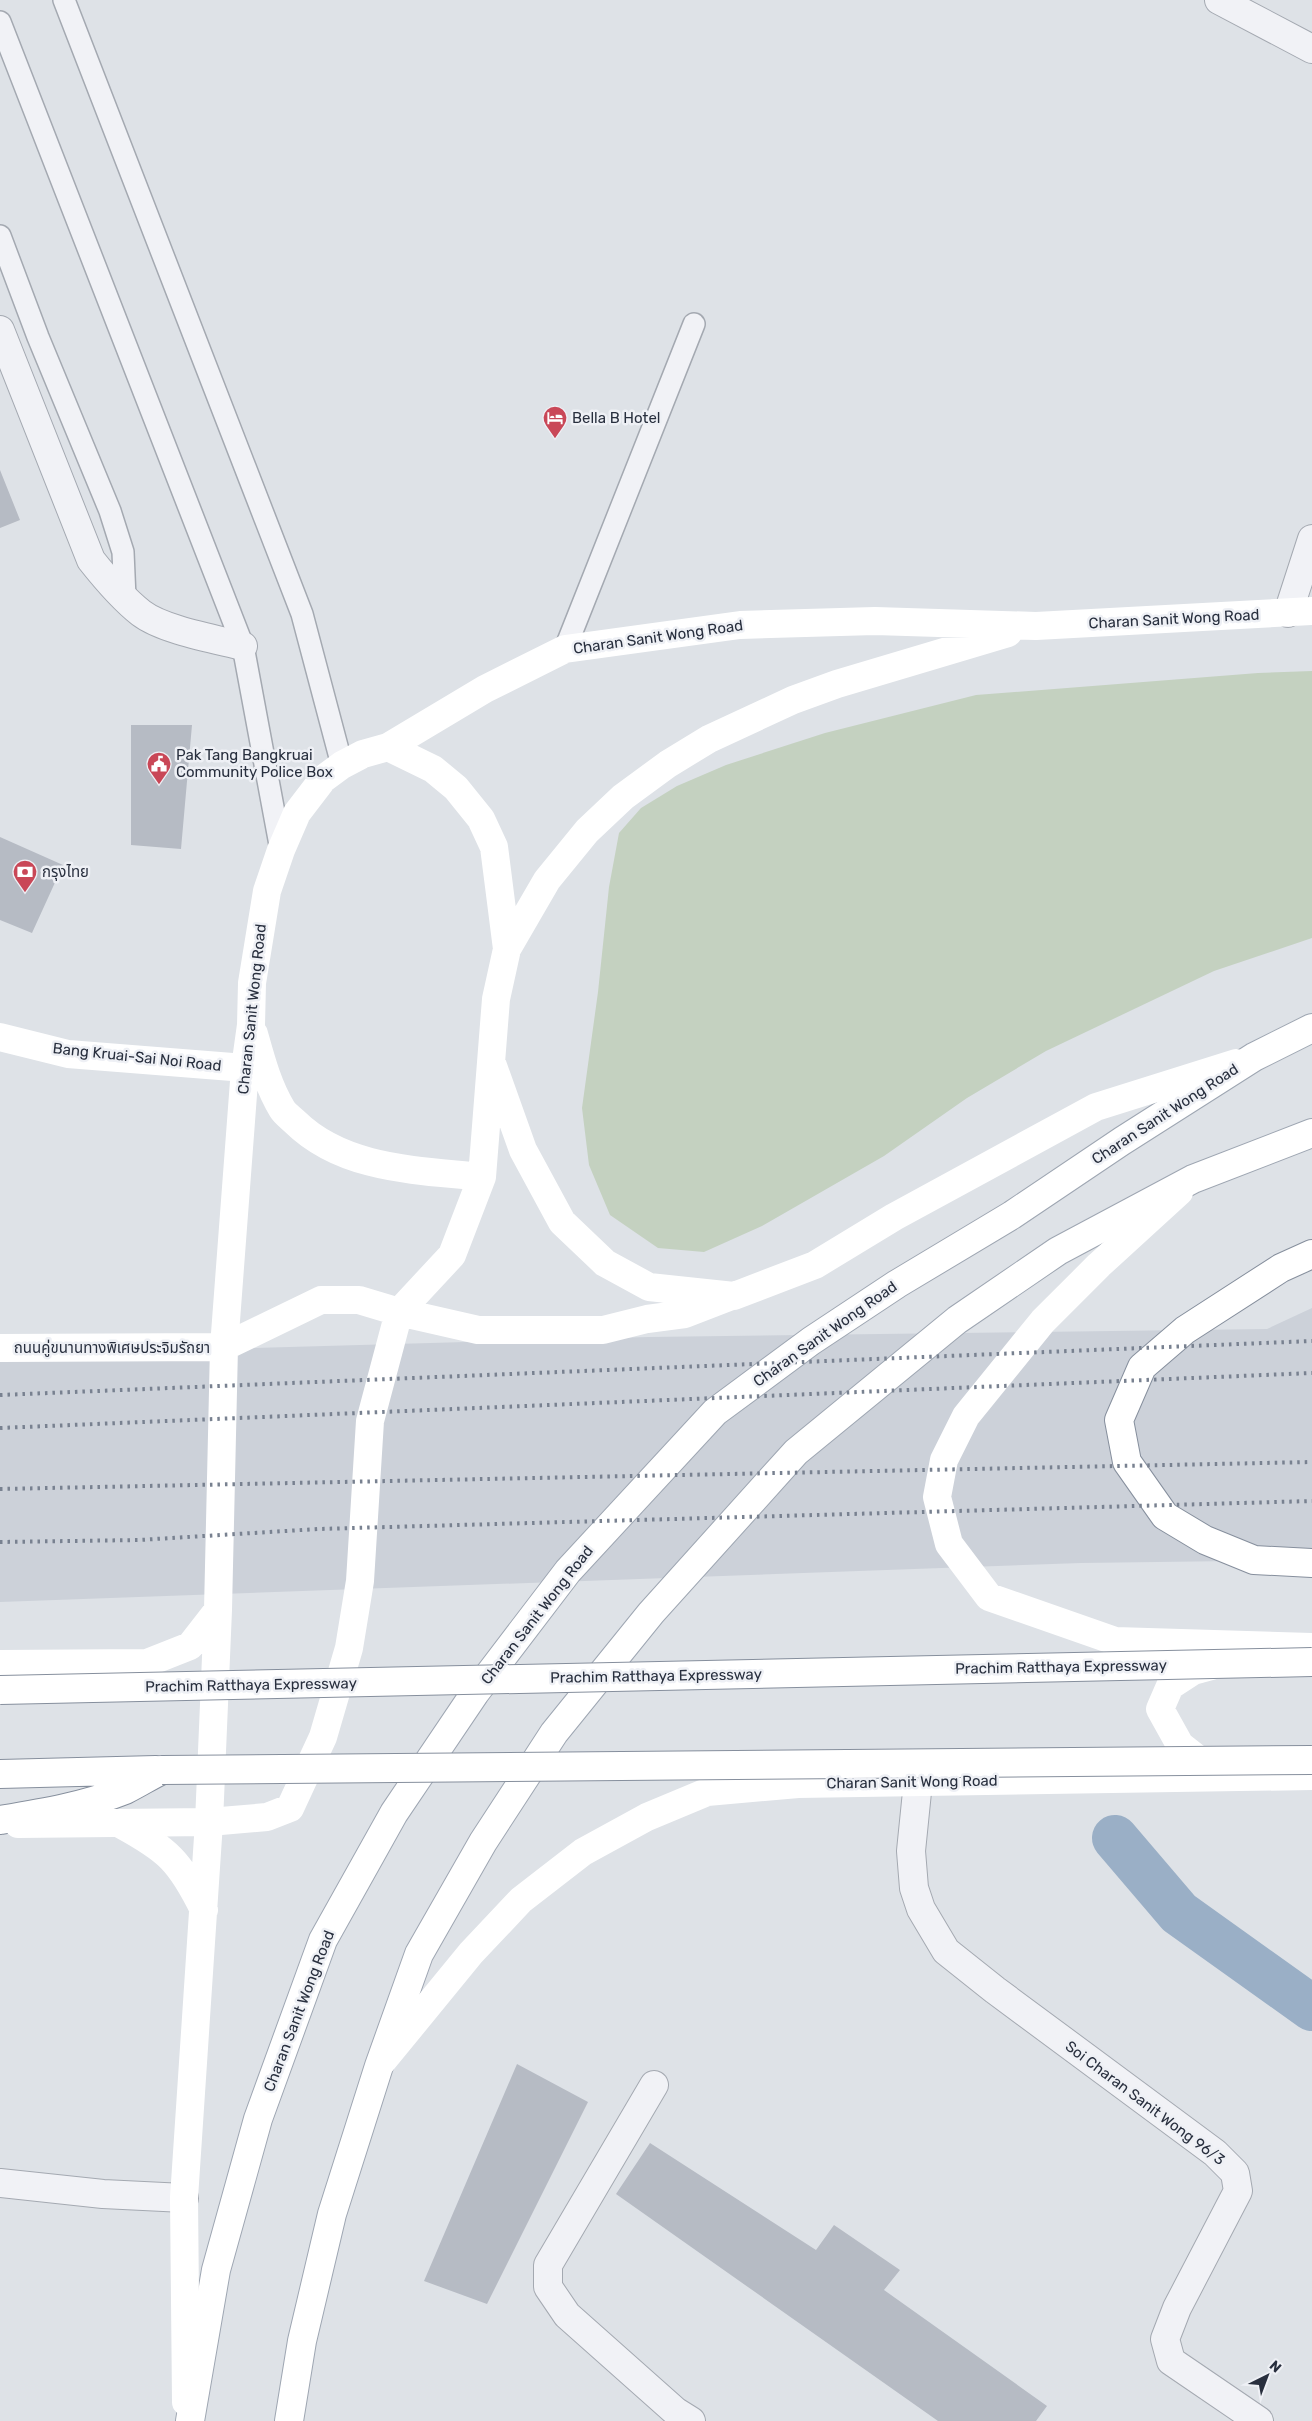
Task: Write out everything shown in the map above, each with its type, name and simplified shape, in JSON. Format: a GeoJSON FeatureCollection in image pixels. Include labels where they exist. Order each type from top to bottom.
{"type":"FeatureCollection","features":[{"type":"Feature","properties":{"kind":"main road","name":"Charan Sanit Wong Road"},"geometry":{"type":"LineString","coordinates":[[188,2421],[184,2198],[210,1822],[218,1610],[224,1347],[245,1068],[251,1025],[252,983],[261,918],[267,891],[281,850],[297,813],[323,779],[342,765],[362,754],[388,747],[485,690],[564,649],[740,624],[875,621],[1036,626],[1300,612]]}},
{"type":"Feature","properties":{"kind":"main road","name":"Charan Sanit Wong Road"},"geometry":{"type":"LineString","coordinates":[[210,1822],[268,1818],[290,1808],[323,1738],[348,1648],[360,1581],[370,1421],[399,1312],[452,1255],[482,1177],[496,999],[507,949],[547,880],[587,831],[623,796],[668,764],[709,739],[810,694],[910,661],[1036,626]]}},
{"type":"Feature","properties":{"kind":"main road"},"geometry":{"type":"LineString","coordinates":[[388,747],[433,769],[456,788],[482,819],[494,847],[507,949]]}},
{"type":"Feature","properties":{"kind":"main road"},"geometry":{"type":"LineString","coordinates":[[251,1025],[265,1072],[282,1109],[305,1131],[327,1148],[383,1166],[482,1177]]}},
{"type":"Feature","properties":{"kind":"main road","name":"Charan Sanit Wong Road"},"geometry":{"type":"LineString","coordinates":[[188,2421],[216,2270],[258,2119],[323,1940],[394,1813],[475,1693],[568,1571],[715,1412],[811,1341],[897,1284],[1012,1215],[1122,1141],[1254,1057],[1312,1028]]}},
{"type":"Feature","properties":{"kind":"main road","name":"Bang Kruai-Sai Noi Road"},"geometry":{"type":"LineString","coordinates":[[0,1038],[68,1054],[245,1068]]}},
{"type":"Feature","properties":{"kind":"main road"},"geometry":{"type":"LineString","coordinates":[[490,1057],[523,1150],[562,1222],[605,1263],[649,1287],[734,1296]]}},
{"type":"Feature","properties":{"kind":"main road"},"geometry":{"type":"LineString","coordinates":[[224,1347],[321,1300],[358,1300],[399,1312],[478,1330],[603,1330],[646,1320],[685,1314],[815,1265],[894,1217],[1096,1107],[1254,1057]]}},
{"type":"Feature","properties":{"kind":"main road","name":"Charan Sanit Wong Road"},"geometry":{"type":"LineString","coordinates":[[289,2421],[302,2341],[332,2214],[379,2066],[419,1954],[483,1842],[554,1733],[651,1613],[796,1452],[958,1320],[1058,1251],[1193,1179],[1312,1133]]}},
{"type":"Feature","properties":{"kind":"main road","name":"Charan Sanit Wong Road"},"geometry":{"type":"LineString","coordinates":[[1193,1179],[1099,1265],[1050,1314],[998,1375],[962,1425],[944,1460],[937,1497],[949,1544],[989,1597],[1115,1641],[1312,1647]]}},
{"type":"Feature","properties":{"kind":"main road"},"geometry":{"type":"LineString","coordinates":[[1312,1254],[1281,1268],[1185,1330],[1149,1360],[1142,1367],[1119,1420],[1127,1462],[1165,1516],[1205,1540],[1254,1560],[1312,1563]]}},
{"type":"Feature","properties":{"kind":"main road","name":"ถนนคู่ขนานทางพิเศษประจิมรัถยา"},"geometry":{"type":"LineString","coordinates":[[0,1348],[224,1347]]}},
{"type":"Feature","properties":{"kind":"main road"},"geometry":{"type":"LineString","coordinates":[[0,1664],[147,1663],[190,1646],[218,1610]]}},
{"type":"Feature","properties":{"kind":"main road"},"geometry":{"type":"LineString","coordinates":[[1221,1777],[1180,1745],[1160,1709],[1170,1686],[1193,1671],[1282,1647]]}},
{"type":"Feature","properties":{"kind":"main road","name":"Prachim Ratthaya Expressway"},"geometry":{"type":"LineString","coordinates":[[0,1690],[1312,1662]]}},
{"type":"Feature","properties":{"kind":"main road"},"geometry":{"type":"LineString","coordinates":[[0,1774],[162,1770],[1312,1760]]}},
{"type":"Feature","properties":{"kind":"main road"},"geometry":{"type":"LineString","coordinates":[[0,1820],[38,1814],[98,1799],[126,1789],[162,1770]]}},
{"type":"Feature","properties":{"kind":"main road","name":"Charan Sanit Wong Road"},"geometry":{"type":"LineString","coordinates":[[379,2066],[471,1953],[521,1900],[583,1852],[647,1816],[707,1792],[798,1784],[1312,1776]]}},
{"type":"Feature","properties":{"kind":"main road"},"geometry":{"type":"LineString","coordinates":[[0,1824],[210,1822]]}},
{"type":"Feature","properties":{"kind":"main road"},"geometry":{"type":"LineString","coordinates":[[120,1824],[150,1840],[172,1858],[190,1881],[205,1912]]}},
{"type":"Feature","properties":{"kind":"street"},"geometry":{"type":"LineString","coordinates":[[1218,0],[1312,48]]}},
{"type":"Feature","properties":{"kind":"street"},"geometry":{"type":"LineString","coordinates":[[0,330],[91,560],[142,614],[181,631],[243,646]]}},
{"type":"Feature","properties":{"kind":"street"},"geometry":{"type":"LineString","coordinates":[[1300,612],[1312,540]]}},
{"type":"Feature","properties":{"kind":"street","name":"Soi Charan Sanit Wong 96/3"},"geometry":{"type":"LineString","coordinates":[[918,1782],[911,1851],[914,1888],[921,1909],[946,1951],[995,1990],[1215,2153],[1234,2173],[1238,2191],[1177,2308],[1165,2339],[1171,2360],[1189,2375],[1259,2421]]}},
{"type":"Feature","properties":{"kind":"street"},"geometry":{"type":"LineString","coordinates":[[654,2085],[548,2265],[548,2286],[567,2315],[678,2418]]}},
{"type":"Feature","properties":{"kind":"street"},"geometry":{"type":"LineString","coordinates":[[0,2183],[103,2194],[184,2198]]}},
{"type":"Feature","properties":{"kind":"lane"},"geometry":{"type":"LineString","coordinates":[[64,0],[302,614],[342,765]]}},
{"type":"Feature","properties":{"kind":"lane"},"geometry":{"type":"LineString","coordinates":[[0,22],[243,646],[281,850]]}},
{"type":"Feature","properties":{"kind":"lane"},"geometry":{"type":"LineString","coordinates":[[0,236],[38,337],[110,512],[123,552],[125,598]]}},
{"type":"Feature","properties":{"kind":"lane"},"geometry":{"type":"LineString","coordinates":[[564,649],[694,324]]}},
{"type":"Feature","properties":{"kind":"shaded area"},"geometry":{"type":"Polygon","coordinates":[[[1312,1308],[1312,1560],[1081,1563],[0,1602],[0,1355],[649,1337],[1267,1329],[1312,1308]]]}},
{"type":"Feature","properties":{"kind":"green space"},"geometry":{"type":"Polygon","coordinates":[[[1312,671],[1312,938],[1214,971],[1046,1051],[967,1098],[884,1156],[762,1226],[704,1252],[658,1248],[610,1215],[589,1165],[582,1108],[598,992],[609,887],[619,833],[641,808],[677,786],[726,765],[825,733],[976,695],[1258,673],[1312,671]]]}},
{"type":"Feature","properties":{"kind":"building"},"geometry":{"type":"Polygon","coordinates":[[[0,470],[20,520],[0,528],[0,470]]]}},
{"type":"Feature","properties":{"kind":"building","name":"Pak Tang Bangkruai Community Police Box"},"geometry":{"type":"Polygon","coordinates":[[[131,725],[192,725],[181,849],[131,845],[131,725]]]}},
{"type":"Feature","properties":{"kind":"building","name":"กรุงไทย"},"geometry":{"type":"Polygon","coordinates":[[[0,837],[63,865],[32,933],[0,920],[0,837]]]}},
{"type":"Feature","properties":{"kind":"building"},"geometry":{"type":"Polygon","coordinates":[[[517,2064],[588,2102],[487,2304],[424,2281],[517,2064]]]}},
{"type":"Feature","properties":{"kind":"building"},"geometry":{"type":"Polygon","coordinates":[[[650,2143],[816,2250],[834,2225],[900,2270],[884,2290],[1047,2406],[1036,2421],[938,2421],[616,2194],[650,2143]]]}},
{"type":"Feature","properties":{"kind":"waterway"},"geometry":{"type":"LineString","coordinates":[[1115,1838],[1179,1913],[1312,2008]]}},
{"type":"Feature","properties":{"kind":"railway"},"geometry":{"type":"LineString","coordinates":[[0,1395],[1312,1341]]}},
{"type":"Feature","properties":{"kind":"railway"},"geometry":{"type":"LineString","coordinates":[[0,1428],[1312,1373]]}},
{"type":"Feature","properties":{"kind":"railway"},"geometry":{"type":"LineString","coordinates":[[0,1489],[1312,1462]]}},
{"type":"Feature","properties":{"kind":"railway"},"geometry":{"type":"LineString","coordinates":[[0,1542],[139,1540],[318,1529],[1312,1501]]}},
{"type":"Feature","properties":{"kind":"place","name":"Bella B Hotel"},"geometry":{"type":"Point","coordinates":[555,439]}},
{"type":"Feature","properties":{"kind":"place","name":"Pak Tang Bangkruai Community Police Box"},"geometry":{"type":"Point","coordinates":[159,785]}},
{"type":"Feature","properties":{"kind":"place","name":"กรุงไทย"},"geometry":{"type":"Point","coordinates":[25,893]}}]}
